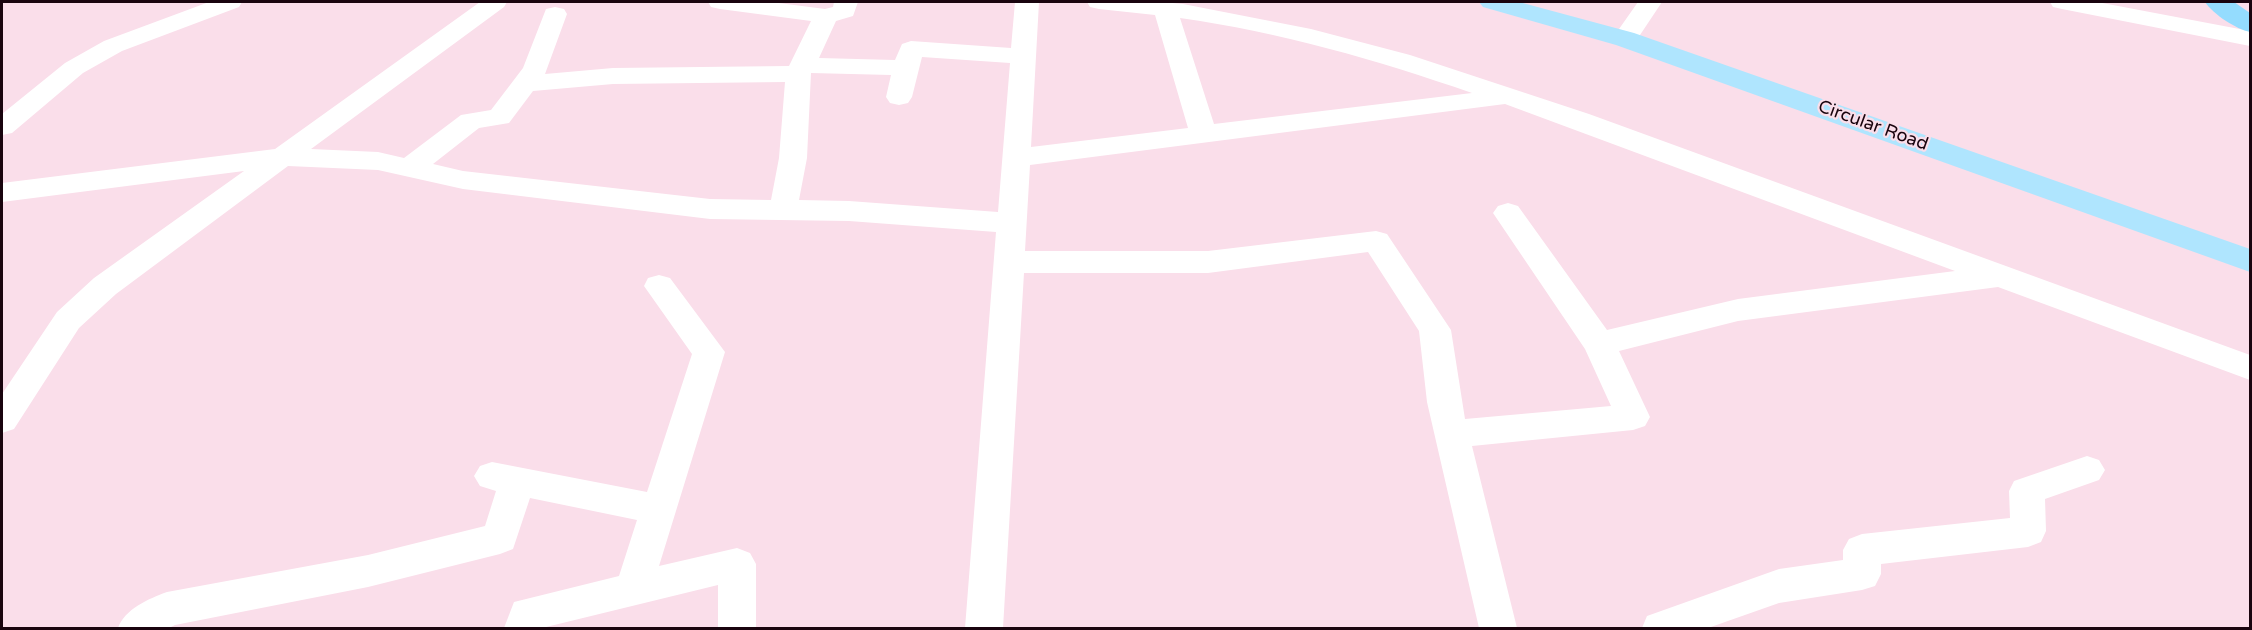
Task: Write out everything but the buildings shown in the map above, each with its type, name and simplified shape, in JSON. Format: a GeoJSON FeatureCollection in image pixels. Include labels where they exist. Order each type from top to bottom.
{"type":"FeatureCollection","features":[{"type":"Feature","properties":{"kind":"highway"},"geometry":{"type":"LineString","coordinates":[[2218,2],[2250,24]]}},
{"type":"Feature","properties":{"kind":"main road","name":"Circular Road"},"geometry":{"type":"LineString","coordinates":[[1492,2],[1625,39],[2250,261]]}},
{"type":"Feature","properties":{"kind":"street"},"geometry":{"type":"LineString","coordinates":[[2,127],[74,68],[113,46],[230,2]]}},
{"type":"Feature","properties":{"kind":"street"},"geometry":{"type":"LineString","coordinates":[[2,420],[68,320],[105,285],[495,2]]}},
{"type":"Feature","properties":{"kind":"street"},"geometry":{"type":"LineString","coordinates":[[720,2],[836,8],[801,70],[793,158],[783,210]]}},
{"type":"Feature","properties":{"kind":"street"},"geometry":{"type":"LineString","coordinates":[[984,628],[1027,2]]}},
{"type":"Feature","properties":{"kind":"street"},"geometry":{"type":"LineString","coordinates":[[1099,2],[1165,9],[1311,36],[1401,60],[1580,120],[2250,368]]}},
{"type":"Feature","properties":{"kind":"street"},"geometry":{"type":"LineString","coordinates":[[1625,39],[1650,2]]}},
{"type":"Feature","properties":{"kind":"street"},"geometry":{"type":"LineString","coordinates":[[2062,2],[2250,39]]}},
{"type":"Feature","properties":{"kind":"street"},"geometry":{"type":"LineString","coordinates":[[1165,9],[1204,135]]}},
{"type":"Feature","properties":{"kind":"street"},"geometry":{"type":"LineString","coordinates":[[409,168],[471,121],[500,117],[536,69],[555,14]]}},
{"type":"Feature","properties":{"kind":"street"},"geometry":{"type":"LineString","coordinates":[[899,97],[911,49],[1024,56]]}},
{"type":"Feature","properties":{"kind":"street"},"geometry":{"type":"LineString","coordinates":[[525,84],[613,76],[907,68]]}},
{"type":"Feature","properties":{"kind":"street"},"geometry":{"type":"LineString","coordinates":[[1016,158],[1507,97]]}},
{"type":"Feature","properties":{"kind":"street"},"geometry":{"type":"LineString","coordinates":[[2,192],[280,157],[378,161],[463,180],[710,209],[849,211],[1011,223]]}},
{"type":"Feature","properties":{"kind":"street"},"geometry":{"type":"LineString","coordinates":[[1452,434],[1633,417],[1599,344],[1508,213]]}},
{"type":"Feature","properties":{"kind":"street"},"geometry":{"type":"LineString","coordinates":[[1009,262],[1208,262],[1376,241],[1435,330],[1444,402],[1498,628]]}},
{"type":"Feature","properties":{"kind":"street"},"geometry":{"type":"LineString","coordinates":[[1599,344],[1738,310],[2001,276]]}},
{"type":"Feature","properties":{"kind":"street"},"geometry":{"type":"LineString","coordinates":[[633,590],[709,352],[659,286]]}},
{"type":"Feature","properties":{"kind":"street"},"geometry":{"type":"LineString","coordinates":[[1661,628],[1779,586],[1862,574],[1862,550],[2028,531],[2027,491],[2087,470]]}},
{"type":"Feature","properties":{"kind":"street"},"geometry":{"type":"LineString","coordinates":[[137,628],[167,609],[368,571],[500,538],[505,478],[658,509]]}},
{"type":"Feature","properties":{"kind":"street"},"geometry":{"type":"LineString","coordinates":[[523,628],[528,614],[737,564],[737,628]]}}]}
